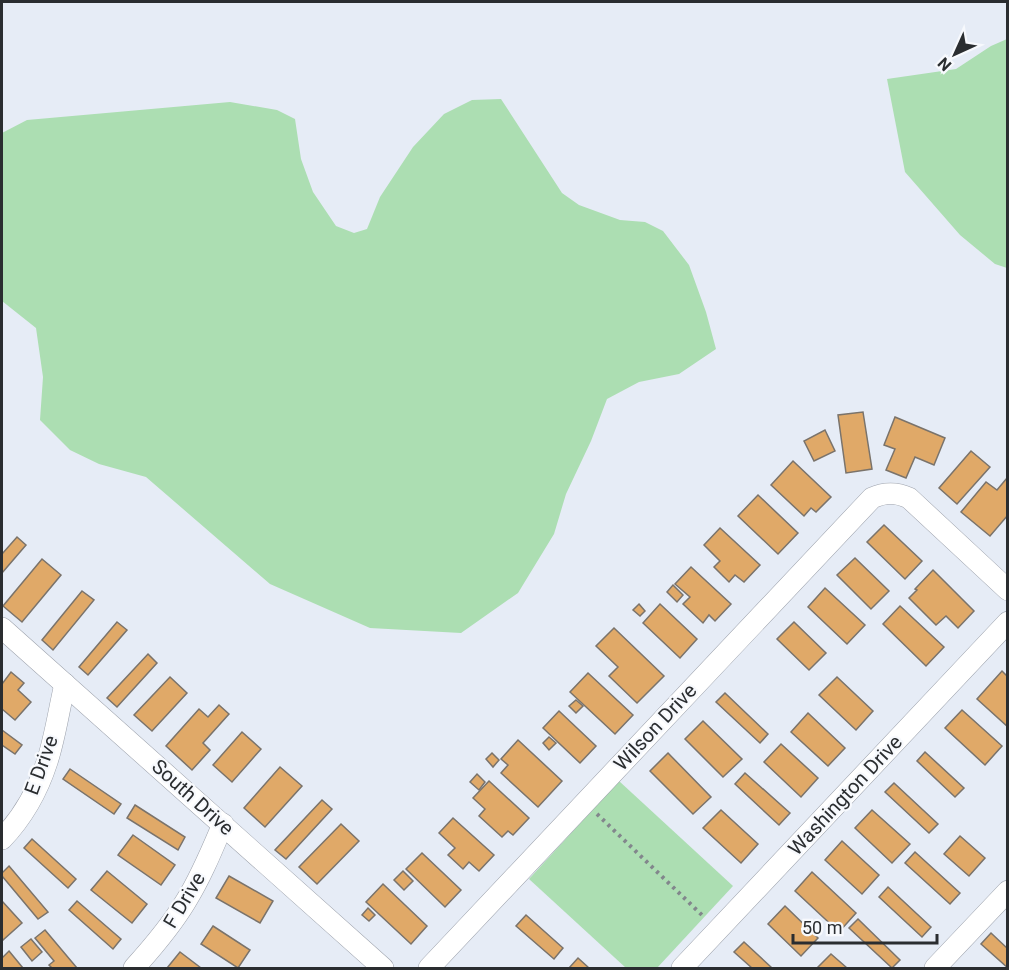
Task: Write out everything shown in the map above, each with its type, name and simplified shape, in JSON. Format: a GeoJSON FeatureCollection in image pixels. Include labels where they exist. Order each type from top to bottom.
{"type":"FeatureCollection","features":[{"type":"Feature","properties":{"kind":"street","name":"Wilson Drive"},"geometry":{"type":"LineString","coordinates":[[429,969],[872,498],[886,493],[900,494],[909,498],[1008,590]]}},
{"type":"Feature","properties":{"kind":"street","name":"Washington Drive"},"geometry":{"type":"LineString","coordinates":[[682,969],[1008,622]]}},
{"type":"Feature","properties":{"kind":"street","name":"South Drive"},"geometry":{"type":"LineString","coordinates":[[2,627],[383,969]]}},
{"type":"Feature","properties":{"kind":"street","name":"E Drive"},"geometry":{"type":"LineString","coordinates":[[2,839],[24,810],[47,762],[65,684]]}},
{"type":"Feature","properties":{"kind":"street","name":"F Drive"},"geometry":{"type":"LineString","coordinates":[[134,969],[168,928],[187,900],[223,824]]}},
{"type":"Feature","properties":{"kind":"street"},"geometry":{"type":"LineString","coordinates":[[935,969],[1008,891]]}},
{"type":"Feature","properties":{"kind":"path"},"geometry":{"type":"LineString","coordinates":[[585,802],[717,930]]}},
{"type":"Feature","properties":{"kind":"green space"},"geometry":{"type":"Polygon","coordinates":[[[1007,39],[1007,268],[995,264],[960,235],[905,172],[887,79],[956,69],[991,46],[1007,39]]]}},
{"type":"Feature","properties":{"kind":"green space"},"geometry":{"type":"Polygon","coordinates":[[[501,99],[562,193],[579,205],[620,220],[645,222],[663,231],[689,265],[706,312],[716,349],[679,374],[639,382],[607,399],[591,441],[566,494],[554,534],[518,593],[461,633],[370,628],[270,584],[146,477],[99,464],[70,450],[40,420],[43,377],[36,328],[2,301],[2,133],[27,120],[230,102],[277,110],[295,119],[301,159],[313,192],[336,226],[354,233],[367,229],[380,197],[413,147],[444,114],[472,100],[501,99]]]}},
{"type":"Feature","properties":{"kind":"green space"},"geometry":{"type":"Polygon","coordinates":[[[619,781],[733,886],[657,968],[626,968],[529,879],[619,781]]]}},
{"type":"Feature","properties":{"kind":"building"},"geometry":{"type":"Polygon","coordinates":[[[863,412],[872,469],[846,473],[838,415],[863,412]]]}},
{"type":"Feature","properties":{"kind":"building"},"geometry":{"type":"Polygon","coordinates":[[[895,417],[945,438],[934,465],[915,457],[906,478],[886,470],[895,449],[884,445],[895,417]]]}},
{"type":"Feature","properties":{"kind":"building"},"geometry":{"type":"Polygon","coordinates":[[[825,430],[835,451],[814,461],[804,441],[825,430]]]}},
{"type":"Feature","properties":{"kind":"building"},"geometry":{"type":"Polygon","coordinates":[[[971,451],[990,467],[957,504],[939,488],[971,451]]]}},
{"type":"Feature","properties":{"kind":"building"},"geometry":{"type":"Polygon","coordinates":[[[793,461],[831,497],[816,512],[811,508],[804,516],[771,485],[793,461]]]}},
{"type":"Feature","properties":{"kind":"building"},"geometry":{"type":"Polygon","coordinates":[[[1007,478],[1008,515],[990,536],[961,512],[986,482],[997,490],[1007,478]]]}},
{"type":"Feature","properties":{"kind":"building"},"geometry":{"type":"Polygon","coordinates":[[[758,495],[798,533],[778,554],[738,516],[758,495]]]}},
{"type":"Feature","properties":{"kind":"building"},"geometry":{"type":"Polygon","coordinates":[[[884,525],[922,561],[905,579],[867,542],[884,525]]]}},
{"type":"Feature","properties":{"kind":"building"},"geometry":{"type":"Polygon","coordinates":[[[720,528],[760,565],[744,582],[735,575],[729,582],[714,567],[720,561],[704,545],[720,528]]]}},
{"type":"Feature","properties":{"kind":"building"},"geometry":{"type":"Polygon","coordinates":[[[17,537],[26,545],[2,573],[2,554],[17,537]]]}},
{"type":"Feature","properties":{"kind":"building"},"geometry":{"type":"Polygon","coordinates":[[[855,558],[889,591],[871,609],[837,575],[855,558]]]}},
{"type":"Feature","properties":{"kind":"building"},"geometry":{"type":"Polygon","coordinates":[[[42,559],[61,575],[22,622],[3,606],[42,559]]]}},
{"type":"Feature","properties":{"kind":"building"},"geometry":{"type":"Polygon","coordinates":[[[691,567],[731,604],[715,621],[709,615],[703,623],[683,604],[690,597],[675,584],[691,567]]]}},
{"type":"Feature","properties":{"kind":"building"},"geometry":{"type":"Polygon","coordinates":[[[933,570],[974,611],[958,628],[946,616],[936,625],[909,598],[933,570]]]}},
{"type":"Feature","properties":{"kind":"building"},"geometry":{"type":"Polygon","coordinates":[[[673,585],[683,595],[677,602],[667,592],[673,585]]]}},
{"type":"Feature","properties":{"kind":"building"},"geometry":{"type":"Polygon","coordinates":[[[825,588],[865,625],[847,644],[808,607],[825,588]]]}},
{"type":"Feature","properties":{"kind":"building"},"geometry":{"type":"Polygon","coordinates":[[[82,591],[94,600],[53,650],[42,640],[82,591]]]}},
{"type":"Feature","properties":{"kind":"building"},"geometry":{"type":"Polygon","coordinates":[[[639,604],[645,611],[640,616],[633,610],[639,604]]]}},
{"type":"Feature","properties":{"kind":"building"},"geometry":{"type":"Polygon","coordinates":[[[660,604],[697,639],[680,658],[643,623],[660,604]]]}},
{"type":"Feature","properties":{"kind":"building"},"geometry":{"type":"Polygon","coordinates":[[[900,606],[944,647],[926,666],[883,624],[900,606]]]}},
{"type":"Feature","properties":{"kind":"building"},"geometry":{"type":"Polygon","coordinates":[[[117,622],[127,630],[88,675],[79,667],[117,622]]]}},
{"type":"Feature","properties":{"kind":"building"},"geometry":{"type":"Polygon","coordinates":[[[794,622],[826,653],[809,670],[777,639],[794,622]]]}},
{"type":"Feature","properties":{"kind":"building"},"geometry":{"type":"Polygon","coordinates":[[[614,628],[664,676],[637,703],[609,676],[618,667],[596,646],[614,628]]]}},
{"type":"Feature","properties":{"kind":"building"},"geometry":{"type":"Polygon","coordinates":[[[148,654],[157,663],[117,707],[107,698],[148,654]]]}},
{"type":"Feature","properties":{"kind":"building"},"geometry":{"type":"Polygon","coordinates":[[[1002,671],[1008,677],[1008,727],[977,699],[1002,671]]]}},
{"type":"Feature","properties":{"kind":"building"},"geometry":{"type":"Polygon","coordinates":[[[11,672],[24,683],[18,690],[31,702],[15,720],[2,709],[2,684],[11,672]]]}},
{"type":"Feature","properties":{"kind":"building"},"geometry":{"type":"Polygon","coordinates":[[[588,673],[633,715],[615,734],[570,692],[588,673]]]}},
{"type":"Feature","properties":{"kind":"building"},"geometry":{"type":"Polygon","coordinates":[[[170,677],[187,693],[152,731],[134,715],[170,677]]]}},
{"type":"Feature","properties":{"kind":"building"},"geometry":{"type":"Polygon","coordinates":[[[837,677],[873,711],[856,730],[819,695],[837,677]]]}},
{"type":"Feature","properties":{"kind":"building"},"geometry":{"type":"Polygon","coordinates":[[[725,693],[768,734],[760,743],[716,702],[725,693]]]}},
{"type":"Feature","properties":{"kind":"building"},"geometry":{"type":"Polygon","coordinates":[[[576,700],[583,706],[576,713],[569,706],[576,700]]]}},
{"type":"Feature","properties":{"kind":"building"},"geometry":{"type":"Polygon","coordinates":[[[219,705],[229,714],[203,743],[210,750],[192,770],[166,746],[199,709],[208,717],[219,705]]]}},
{"type":"Feature","properties":{"kind":"building"},"geometry":{"type":"Polygon","coordinates":[[[962,710],[1002,746],[985,765],[945,728],[962,710]]]}},
{"type":"Feature","properties":{"kind":"building"},"geometry":{"type":"Polygon","coordinates":[[[559,711],[596,746],[580,763],[543,728],[559,711]]]}},
{"type":"Feature","properties":{"kind":"building"},"geometry":{"type":"Polygon","coordinates":[[[808,713],[845,748],[828,766],[791,732],[808,713]]]}},
{"type":"Feature","properties":{"kind":"building"},"geometry":{"type":"Polygon","coordinates":[[[703,721],[742,759],[723,777],[685,739],[703,721]]]}},
{"type":"Feature","properties":{"kind":"building"},"geometry":{"type":"Polygon","coordinates":[[[2,730],[22,745],[15,754],[2,745],[2,730]]]}},
{"type":"Feature","properties":{"kind":"building"},"geometry":{"type":"Polygon","coordinates":[[[242,732],[261,749],[232,782],[213,765],[242,732]]]}},
{"type":"Feature","properties":{"kind":"building"},"geometry":{"type":"Polygon","coordinates":[[[549,737],[556,743],[549,750],[543,743],[549,737]]]}},
{"type":"Feature","properties":{"kind":"building"},"geometry":{"type":"Polygon","coordinates":[[[518,740],[562,781],[538,807],[501,773],[508,765],[501,759],[518,740]]]}},
{"type":"Feature","properties":{"kind":"building"},"geometry":{"type":"Polygon","coordinates":[[[781,744],[818,778],[801,797],[764,762],[781,744]]]}},
{"type":"Feature","properties":{"kind":"building"},"geometry":{"type":"Polygon","coordinates":[[[925,752],[964,788],[955,797],[917,761],[925,752]]]}},
{"type":"Feature","properties":{"kind":"building"},"geometry":{"type":"Polygon","coordinates":[[[492,753],[499,760],[493,767],[486,759],[492,753]]]}},
{"type":"Feature","properties":{"kind":"building"},"geometry":{"type":"Polygon","coordinates":[[[668,753],[711,797],[693,814],[650,771],[668,753]]]}},
{"type":"Feature","properties":{"kind":"building"},"geometry":{"type":"Polygon","coordinates":[[[280,767],[302,786],[265,827],[244,808],[280,767]]]}},
{"type":"Feature","properties":{"kind":"building"},"geometry":{"type":"Polygon","coordinates":[[[70,769],[121,804],[114,814],[63,779],[70,769]]]}},
{"type":"Feature","properties":{"kind":"building"},"geometry":{"type":"Polygon","coordinates":[[[745,773],[790,813],[779,825],[735,784],[745,773]]]}},
{"type":"Feature","properties":{"kind":"building"},"geometry":{"type":"Polygon","coordinates":[[[477,774],[485,782],[479,790],[470,782],[477,774]]]}},
{"type":"Feature","properties":{"kind":"building"},"geometry":{"type":"Polygon","coordinates":[[[489,781],[529,818],[513,835],[508,831],[502,837],[479,816],[485,809],[473,798],[489,781]]]}},
{"type":"Feature","properties":{"kind":"building"},"geometry":{"type":"Polygon","coordinates":[[[894,783],[938,824],[929,833],[885,792],[894,783]]]}},
{"type":"Feature","properties":{"kind":"building"},"geometry":{"type":"Polygon","coordinates":[[[322,800],[332,809],[286,859],[275,850],[322,800]]]}},
{"type":"Feature","properties":{"kind":"building"},"geometry":{"type":"Polygon","coordinates":[[[135,805],[185,837],[178,850],[127,818],[135,805]]]}},
{"type":"Feature","properties":{"kind":"building"},"geometry":{"type":"Polygon","coordinates":[[[721,810],[758,844],[741,863],[703,828],[721,810]]]}},
{"type":"Feature","properties":{"kind":"building"},"geometry":{"type":"Polygon","coordinates":[[[872,810],[910,844],[892,863],[855,828],[872,810]]]}},
{"type":"Feature","properties":{"kind":"building"},"geometry":{"type":"Polygon","coordinates":[[[453,818],[494,855],[479,871],[469,862],[463,869],[448,855],[455,848],[439,833],[453,818]]]}},
{"type":"Feature","properties":{"kind":"building"},"geometry":{"type":"Polygon","coordinates":[[[341,824],[359,841],[317,884],[299,867],[341,824]]]}},
{"type":"Feature","properties":{"kind":"building"},"geometry":{"type":"Polygon","coordinates":[[[133,835],[175,865],[161,885],[118,855],[133,835]]]}},
{"type":"Feature","properties":{"kind":"building"},"geometry":{"type":"Polygon","coordinates":[[[960,836],[985,858],[969,876],[944,854],[960,836]]]}},
{"type":"Feature","properties":{"kind":"building"},"geometry":{"type":"Polygon","coordinates":[[[32,839],[76,879],[68,888],[24,848],[32,839]]]}},
{"type":"Feature","properties":{"kind":"building"},"geometry":{"type":"Polygon","coordinates":[[[842,841],[879,875],[862,894],[825,860],[842,841]]]}},
{"type":"Feature","properties":{"kind":"building"},"geometry":{"type":"Polygon","coordinates":[[[915,852],[960,893],[950,904],[905,863],[915,852]]]}},
{"type":"Feature","properties":{"kind":"building"},"geometry":{"type":"Polygon","coordinates":[[[422,853],[461,890],[445,907],[406,869],[422,853]]]}},
{"type":"Feature","properties":{"kind":"building"},"geometry":{"type":"Polygon","coordinates":[[[9,866],[48,912],[38,919],[2,876],[9,866]]]}},
{"type":"Feature","properties":{"kind":"building"},"geometry":{"type":"Polygon","coordinates":[[[107,871],[147,904],[132,923],[91,890],[107,871]]]}},
{"type":"Feature","properties":{"kind":"building"},"geometry":{"type":"Polygon","coordinates":[[[403,871],[413,881],[404,890],[394,880],[403,871]]]}},
{"type":"Feature","properties":{"kind":"building"},"geometry":{"type":"Polygon","coordinates":[[[812,872],[856,913],[839,932],[795,891],[812,872]]]}},
{"type":"Feature","properties":{"kind":"building"},"geometry":{"type":"Polygon","coordinates":[[[229,876],[273,901],[260,923],[216,898],[229,876]]]}},
{"type":"Feature","properties":{"kind":"building"},"geometry":{"type":"Polygon","coordinates":[[[383,884],[427,926],[411,944],[366,902],[383,884]]]}},
{"type":"Feature","properties":{"kind":"building"},"geometry":{"type":"Polygon","coordinates":[[[888,887],[931,927],[922,937],[879,897],[888,887]]]}},
{"type":"Feature","properties":{"kind":"building"},"geometry":{"type":"Polygon","coordinates":[[[2,901],[22,923],[3,940],[2,938],[2,901]]]}},
{"type":"Feature","properties":{"kind":"building"},"geometry":{"type":"Polygon","coordinates":[[[77,901],[121,939],[113,949],[69,910],[77,901]]]}},
{"type":"Feature","properties":{"kind":"building"},"geometry":{"type":"Polygon","coordinates":[[[785,906],[818,938],[801,956],[768,924],[785,906]]]}},
{"type":"Feature","properties":{"kind":"building"},"geometry":{"type":"Polygon","coordinates":[[[368,908],[375,915],[369,921],[362,915],[368,908]]]}},
{"type":"Feature","properties":{"kind":"building"},"geometry":{"type":"Polygon","coordinates":[[[526,915],[563,948],[554,959],[516,926],[526,915]]]}},
{"type":"Feature","properties":{"kind":"building"},"geometry":{"type":"Polygon","coordinates":[[[858,919],[900,960],[892,968],[849,928],[858,919]]]}},
{"type":"Feature","properties":{"kind":"building"},"geometry":{"type":"Polygon","coordinates":[[[213,926],[250,950],[238,968],[201,944],[213,926]]]}},
{"type":"Feature","properties":{"kind":"building"},"geometry":{"type":"Polygon","coordinates":[[[45,930],[77,968],[52,968],[49,965],[54,961],[35,938],[45,930]]]}},
{"type":"Feature","properties":{"kind":"building"},"geometry":{"type":"Polygon","coordinates":[[[991,933],[1008,949],[1008,968],[981,944],[991,933]]]}},
{"type":"Feature","properties":{"kind":"building"},"geometry":{"type":"Polygon","coordinates":[[[31,939],[42,952],[32,961],[21,947],[31,939]]]}},
{"type":"Feature","properties":{"kind":"building"},"geometry":{"type":"Polygon","coordinates":[[[744,942],[772,968],[752,968],[734,952],[744,942]]]}},
{"type":"Feature","properties":{"kind":"building"},"geometry":{"type":"Polygon","coordinates":[[[9,951],[23,968],[2,968],[2,958],[9,951]]]}},
{"type":"Feature","properties":{"kind":"building"},"geometry":{"type":"Polygon","coordinates":[[[180,952],[201,968],[167,968],[180,952]]]}},
{"type":"Feature","properties":{"kind":"building"},"geometry":{"type":"Polygon","coordinates":[[[831,954],[847,968],[817,968],[831,954]]]}},
{"type":"Feature","properties":{"kind":"building"},"geometry":{"type":"Polygon","coordinates":[[[578,958],[589,968],[569,968],[578,958]]]}}]}
